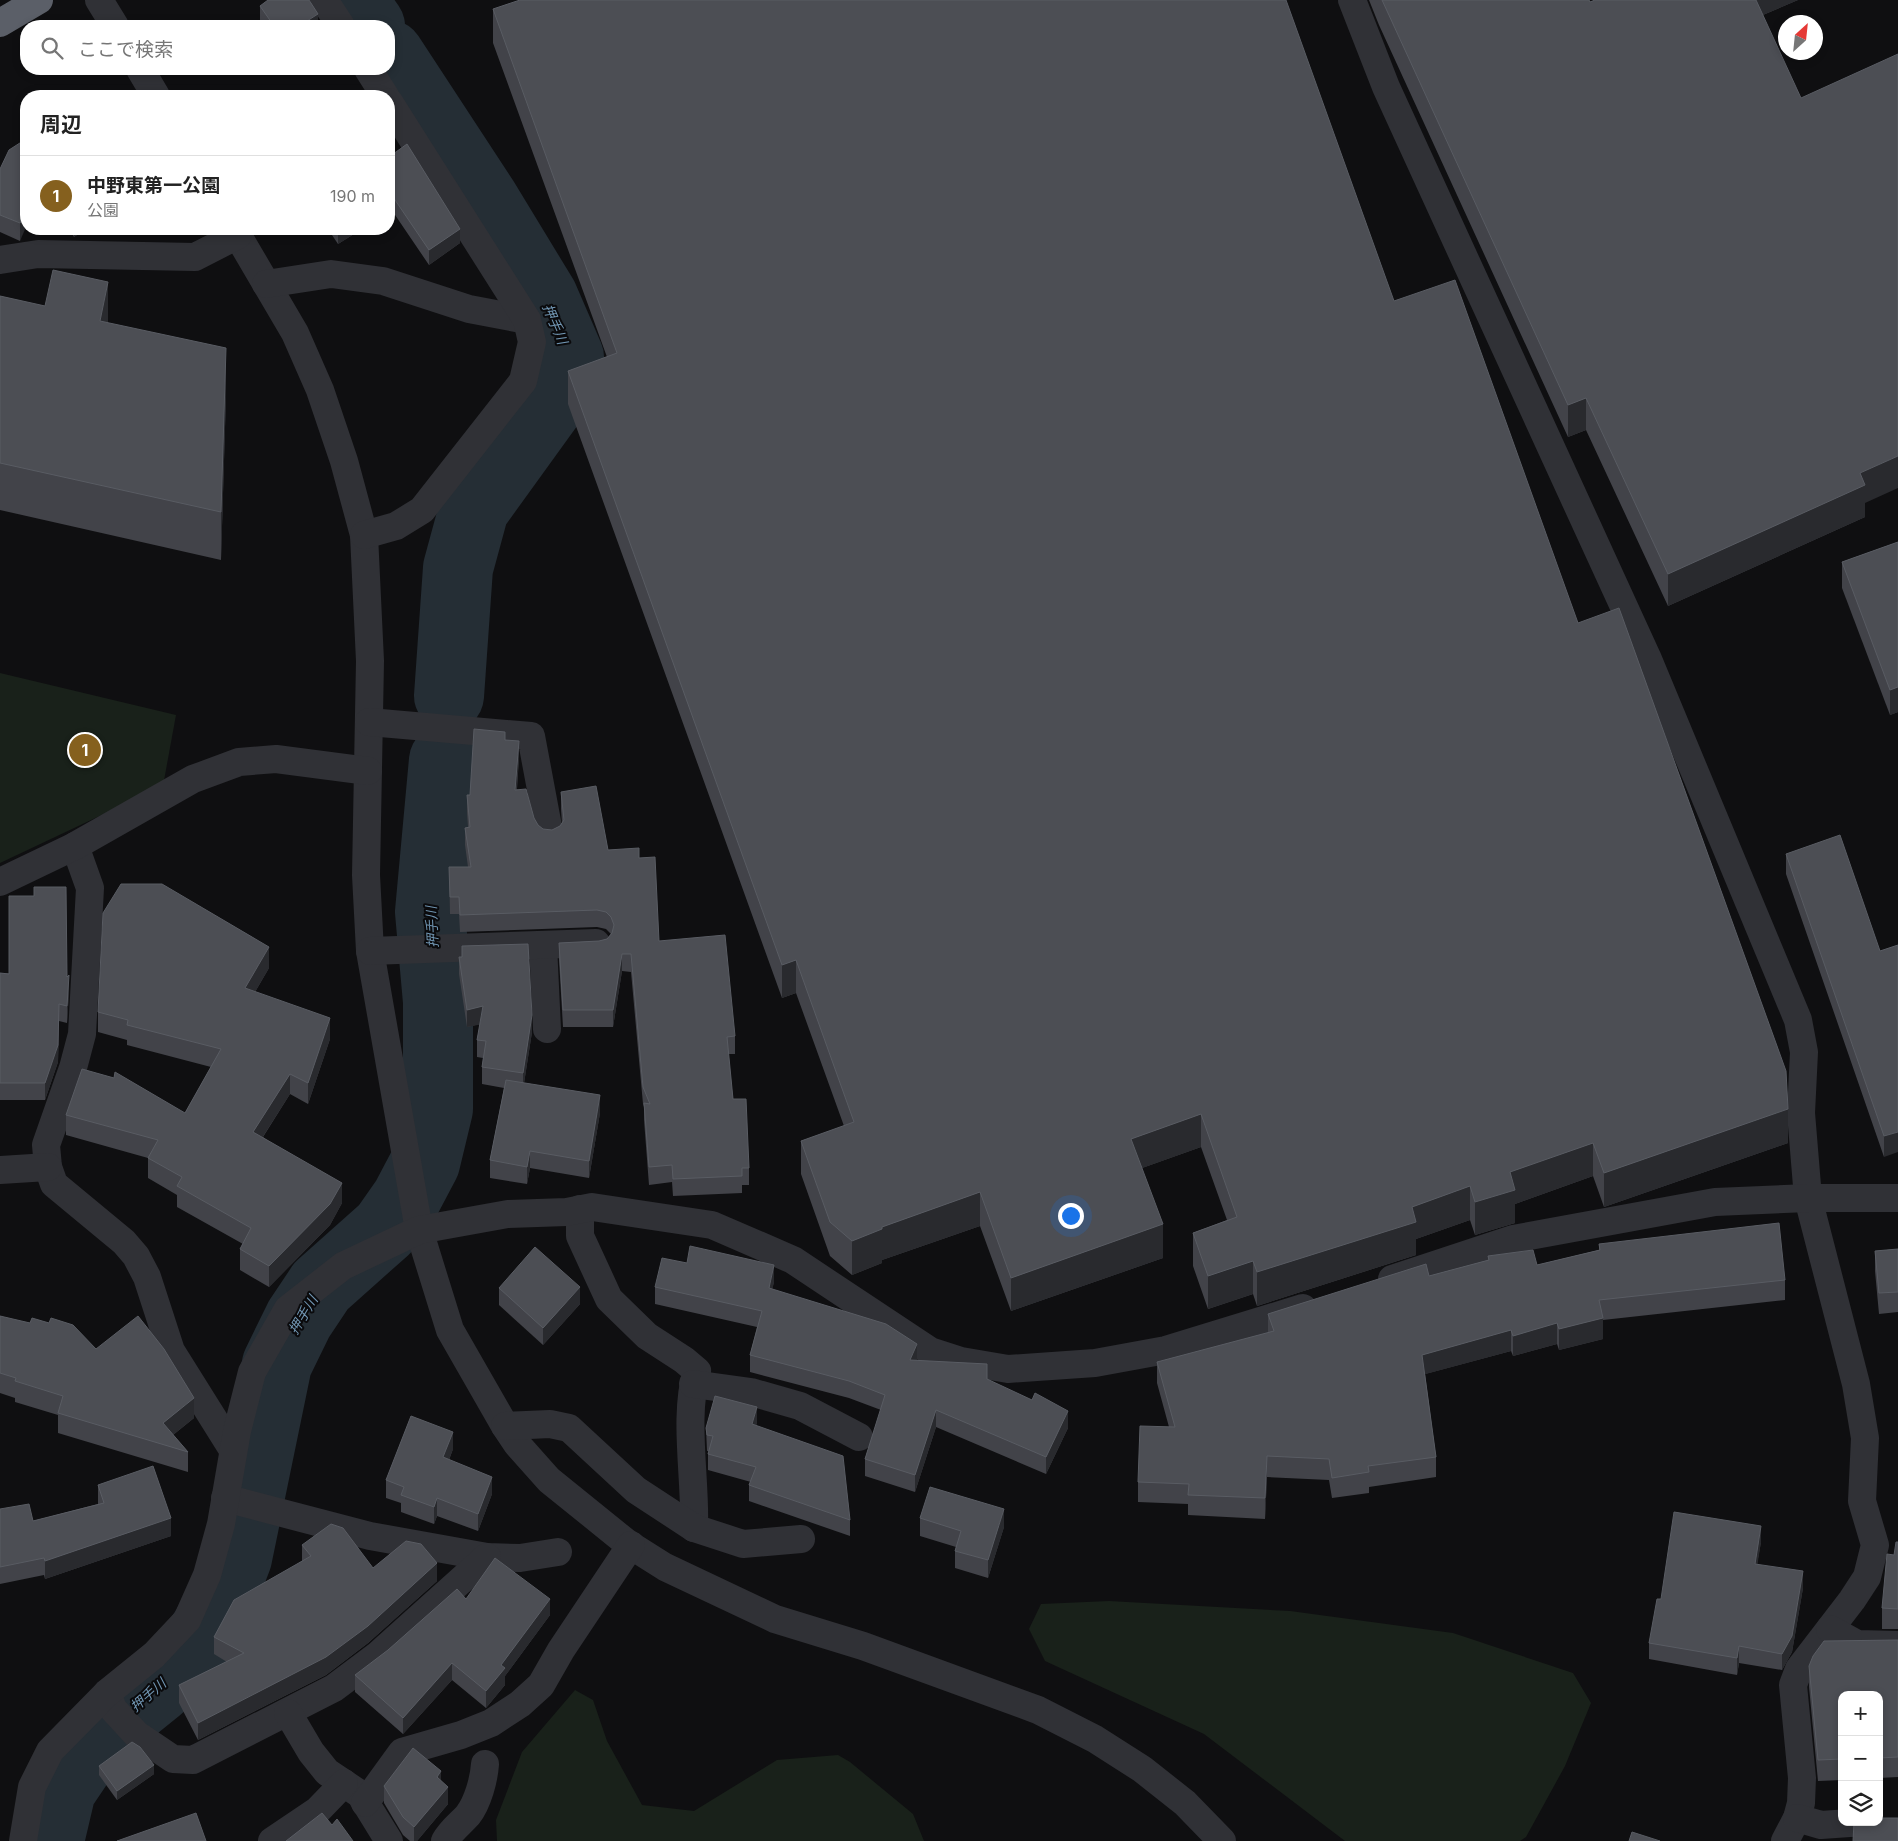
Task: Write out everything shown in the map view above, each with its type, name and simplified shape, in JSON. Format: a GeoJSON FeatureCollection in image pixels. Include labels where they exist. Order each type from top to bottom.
{"type":"FeatureCollection","features":[{"type":"Feature","properties":{"kind":"highway"},"geometry":{"type":"LineString","coordinates":[[0,23],[39,0]]}},
{"type":"Feature","properties":{"kind":"street"},"geometry":{"type":"LineString","coordinates":[[99,0],[111,20]]}},
{"type":"Feature","properties":{"kind":"street"},"geometry":{"type":"LineString","coordinates":[[324,0],[337,20]]}},
{"type":"Feature","properties":{"kind":"street"},"geometry":{"type":"LineString","coordinates":[[1352,0],[1386,87],[1647,657],[1798,1020],[1804,1052],[1801,1113],[1808,1198],[1856,1384],[1865,1438],[1862,1501],[1875,1545],[1867,1577],[1799,1669],[1793,1685],[1802,1778],[1801,1803],[1791,1830],[1838,1824]]}},
{"type":"Feature","properties":{"kind":"street"},"geometry":{"type":"LineString","coordinates":[[144,75],[152,90]]}},
{"type":"Feature","properties":{"kind":"street"},"geometry":{"type":"LineString","coordinates":[[372,75],[381,90]]}},
{"type":"Feature","properties":{"kind":"street"},"geometry":{"type":"LineString","coordinates":[[364,535],[396,526],[422,510],[523,382],[532,342],[526,320],[395,112]]}},
{"type":"Feature","properties":{"kind":"street"},"geometry":{"type":"LineString","coordinates":[[0,260],[38,254],[196,257],[231,235]]}},
{"type":"Feature","properties":{"kind":"street"},"geometry":{"type":"LineString","coordinates":[[238,235],[295,333],[320,390],[344,461],[364,535],[370,661],[366,874],[370,951],[419,1230],[450,1330],[505,1426],[517,1444],[549,1480],[631,1545],[665,1567],[775,1619],[863,1646],[1038,1710],[1095,1739],[1142,1769],[1185,1802],[1222,1841]]}},
{"type":"Feature","properties":{"kind":"street"},"geometry":{"type":"LineString","coordinates":[[266,284],[331,274],[383,281],[468,309],[526,320]]}},
{"type":"Feature","properties":{"kind":"street"},"geometry":{"type":"LineString","coordinates":[[369,722],[531,736],[549,832]]}},
{"type":"Feature","properties":{"kind":"street"},"geometry":{"type":"LineString","coordinates":[[0,882],[75,846],[193,779],[238,762],[276,759],[368,771]]}},
{"type":"Feature","properties":{"kind":"street"},"geometry":{"type":"LineString","coordinates":[[75,846],[90,888],[82,1034],[73,1068],[46,1145],[48,1167],[54,1184],[124,1242],[136,1256],[147,1278],[171,1351],[233,1450]]}},
{"type":"Feature","properties":{"kind":"street"},"geometry":{"type":"LineString","coordinates":[[370,951],[598,943]]}},
{"type":"Feature","properties":{"kind":"street"},"geometry":{"type":"LineString","coordinates":[[544,945],[547,1029]]}},
{"type":"Feature","properties":{"kind":"street"},"geometry":{"type":"LineString","coordinates":[[0,1170],[48,1167]]}},
{"type":"Feature","properties":{"kind":"street"},"geometry":{"type":"LineString","coordinates":[[1365,1288],[1514,1239],[1716,1202],[1808,1198],[1898,1198]]}},
{"type":"Feature","properties":{"kind":"street"},"geometry":{"type":"LineString","coordinates":[[23,1841],[32,1787],[50,1751],[107,1693],[154,1655],[187,1620],[207,1575],[221,1524],[233,1450],[252,1372],[288,1309],[343,1266],[419,1230],[508,1214],[567,1212],[592,1207],[712,1225],[737,1234],[793,1260],[930,1351],[961,1361],[1008,1369],[1094,1363],[1166,1350],[1327,1300]]}},
{"type":"Feature","properties":{"kind":"street"},"geometry":{"type":"LineString","coordinates":[[580,1210],[580,1236],[609,1299],[647,1336],[684,1360],[697,1371],[693,1384],[692,1427],[694,1528]]}},
{"type":"Feature","properties":{"kind":"street"},"geometry":{"type":"LineString","coordinates":[[693,1384],[751,1392],[800,1406],[859,1437]]}},
{"type":"Feature","properties":{"kind":"street"},"geometry":{"type":"LineString","coordinates":[[505,1426],[550,1424],[569,1428],[636,1490],[694,1528],[743,1544],[801,1538]]}},
{"type":"Feature","properties":{"kind":"street"},"geometry":{"type":"LineString","coordinates":[[225,1498],[370,1536],[487,1557],[520,1558],[558,1552]]}},
{"type":"Feature","properties":{"kind":"street"},"geometry":{"type":"LineString","coordinates":[[365,1803],[402,1752],[461,1735],[491,1723],[520,1704],[541,1685],[561,1650],[631,1545]]}},
{"type":"Feature","properties":{"kind":"street"},"geometry":{"type":"LineString","coordinates":[[107,1693],[113,1709],[136,1734],[173,1759],[193,1760],[334,1688],[378,1655],[487,1557]]}},
{"type":"Feature","properties":{"kind":"street"},"geometry":{"type":"LineString","coordinates":[[1830,1629],[1857,1644],[1898,1645]]}},
{"type":"Feature","properties":{"kind":"street"},"geometry":{"type":"LineString","coordinates":[[288,1713],[311,1752],[327,1772],[360,1794],[389,1841]]}},
{"type":"Feature","properties":{"kind":"street"},"geometry":{"type":"LineString","coordinates":[[445,1841],[469,1813],[484,1778],[486,1764]]}},
{"type":"Feature","properties":{"kind":"street"},"geometry":{"type":"LineString","coordinates":[[272,1841],[318,1810],[344,1783]]}},
{"type":"Feature","properties":{"kind":"shaded area"},"geometry":{"type":"Polygon","coordinates":[[[0,673],[176,715],[163,786],[0,863],[0,673]]]}},
{"type":"Feature","properties":{"kind":"shaded area"},"geometry":{"type":"Polygon","coordinates":[[[1109,1601],[1290,1611],[1453,1633],[1573,1673],[1591,1703],[1565,1766],[1526,1837],[1520,1841],[1345,1841],[1204,1734],[1045,1661],[1029,1629],[1041,1604],[1109,1601]]]}},
{"type":"Feature","properties":{"kind":"shaded area"},"geometry":{"type":"Polygon","coordinates":[[[575,1690],[593,1700],[607,1741],[642,1805],[694,1811],[777,1760],[838,1755],[850,1762],[913,1814],[924,1841],[497,1841],[496,1820],[522,1752],[575,1690]]]}},
{"type":"Feature","properties":{"kind":"building"},"geometry":{"type":"Polygon","coordinates":[[[268,0],[309,0],[318,14],[308,20],[270,20],[260,6],[268,0]]]}},
{"type":"Feature","properties":{"kind":"building"},"geometry":{"type":"Polygon","coordinates":[[[520,0],[1286,0],[1394,301],[1455,280],[1578,623],[1619,608],[1786,1071],[1788,1109],[1604,1173],[1593,1143],[1510,1172],[1515,1190],[1475,1202],[1470,1186],[1412,1207],[1416,1222],[1257,1272],[1253,1261],[1208,1276],[1193,1233],[1237,1217],[1201,1114],[1131,1139],[1163,1224],[1011,1278],[980,1192],[882,1227],[882,1229],[852,1241],[830,1222],[801,1141],[854,1122],[796,960],[782,965],[568,371],[617,353],[493,9],[520,0]]]}},
{"type":"Feature","properties":{"kind":"building"},"geometry":{"type":"Polygon","coordinates":[[[1382,0],[1589,0],[1590,2],[1595,0],[1756,0],[1778,48],[1778,60],[1784,60],[1801,98],[1898,54],[1898,456],[1860,473],[1865,485],[1668,574],[1586,398],[1568,405],[1382,0]]]}},
{"type":"Feature","properties":{"kind":"building"},"geometry":{"type":"Polygon","coordinates":[[[20,143],[20,223],[0,215],[0,169],[9,150],[20,143]]]}},
{"type":"Feature","properties":{"kind":"building"},"geometry":{"type":"Polygon","coordinates":[[[407,144],[460,229],[429,250],[395,200],[395,153],[407,144]]]}},
{"type":"Feature","properties":{"kind":"building"},"geometry":{"type":"Polygon","coordinates":[[[53,270],[108,282],[100,321],[226,348],[221,512],[0,463],[0,296],[45,306],[53,270]]]}},
{"type":"Feature","properties":{"kind":"building"},"geometry":{"type":"Polygon","coordinates":[[[1898,542],[1898,687],[1890,690],[1842,562],[1898,542]]]}},
{"type":"Feature","properties":{"kind":"building"},"geometry":{"type":"Polygon","coordinates":[[[474,729],[505,732],[505,740],[519,741],[515,790],[526,789],[534,818],[543,829],[552,830],[560,826],[564,820],[561,792],[596,786],[608,850],[639,848],[639,858],[655,857],[659,941],[725,935],[735,1036],[727,1037],[733,1099],[746,1099],[749,1168],[742,1168],[742,1176],[673,1179],[672,1165],[649,1167],[644,1103],[650,1104],[643,1087],[631,954],[622,954],[613,1010],[563,1010],[559,943],[607,939],[612,933],[614,925],[611,917],[606,912],[597,910],[460,915],[459,897],[450,897],[449,867],[471,867],[465,828],[470,827],[467,795],[470,795],[474,729]]]}},
{"type":"Feature","properties":{"kind":"building"},"geometry":{"type":"Polygon","coordinates":[[[1840,835],[1880,951],[1898,945],[1898,1132],[1884,1136],[1786,854],[1840,835]]]}},
{"type":"Feature","properties":{"kind":"building"},"geometry":{"type":"Polygon","coordinates":[[[121,884],[162,884],[269,947],[245,988],[330,1018],[308,1083],[290,1074],[253,1132],[342,1183],[330,1204],[269,1266],[240,1249],[251,1228],[177,1186],[182,1177],[148,1158],[158,1140],[66,1115],[82,1069],[114,1078],[115,1072],[185,1113],[221,1049],[127,1025],[128,1020],[98,1012],[103,913],[121,884]]]}},
{"type":"Feature","properties":{"kind":"building"},"geometry":{"type":"Polygon","coordinates":[[[34,887],[66,887],[67,977],[69,975],[67,1006],[59,1004],[58,1045],[45,1083],[0,1083],[0,973],[9,974],[9,896],[34,896],[34,887]]]}},
{"type":"Feature","properties":{"kind":"building"},"geometry":{"type":"Polygon","coordinates":[[[528,944],[532,1015],[523,1073],[482,1067],[486,1041],[477,1040],[483,1006],[467,1010],[459,957],[462,957],[462,946],[528,944]]]}},
{"type":"Feature","properties":{"kind":"building"},"geometry":{"type":"Polygon","coordinates":[[[506,1080],[600,1095],[589,1161],[530,1151],[527,1167],[490,1160],[506,1080]]]}},
{"type":"Feature","properties":{"kind":"building"},"geometry":{"type":"Polygon","coordinates":[[[1779,1223],[1785,1280],[1599,1300],[1603,1318],[1559,1329],[1557,1323],[1513,1336],[1511,1330],[1422,1355],[1436,1457],[1368,1466],[1369,1472],[1332,1478],[1329,1459],[1267,1456],[1265,1498],[1188,1495],[1189,1484],[1138,1482],[1140,1426],[1175,1427],[1157,1362],[1274,1331],[1268,1314],[1426,1264],[1429,1276],[1489,1260],[1488,1256],[1533,1250],[1537,1265],[1600,1250],[1599,1244],[1779,1223]]]}},
{"type":"Feature","properties":{"kind":"building"},"geometry":{"type":"Polygon","coordinates":[[[690,1246],[774,1265],[769,1288],[886,1324],[917,1344],[910,1360],[987,1364],[987,1379],[1032,1400],[1035,1393],[1068,1411],[1046,1457],[936,1410],[915,1475],[865,1459],[885,1395],[849,1381],[750,1355],[762,1311],[655,1287],[662,1258],[687,1263],[690,1246]]]}},
{"type":"Feature","properties":{"kind":"building"},"geometry":{"type":"Polygon","coordinates":[[[535,1247],[580,1287],[543,1328],[499,1288],[535,1247]]]}},
{"type":"Feature","properties":{"kind":"building"},"geometry":{"type":"Polygon","coordinates":[[[1898,1249],[1898,1292],[1879,1293],[1875,1251],[1898,1249]]]}},
{"type":"Feature","properties":{"kind":"building"},"geometry":{"type":"Polygon","coordinates":[[[0,1316],[30,1323],[32,1318],[49,1323],[51,1318],[73,1325],[96,1349],[138,1316],[164,1349],[194,1398],[163,1423],[188,1452],[58,1413],[63,1396],[15,1381],[16,1378],[0,1373],[0,1316]]]}},
{"type":"Feature","properties":{"kind":"building"},"geometry":{"type":"Polygon","coordinates":[[[715,1396],[757,1407],[752,1424],[843,1456],[850,1520],[749,1485],[756,1467],[708,1454],[713,1436],[707,1435],[706,1428],[715,1396]]]}},
{"type":"Feature","properties":{"kind":"building"},"geometry":{"type":"Polygon","coordinates":[[[411,1416],[453,1432],[443,1457],[492,1477],[478,1514],[437,1498],[434,1507],[401,1495],[404,1487],[386,1480],[411,1416]]]}},
{"type":"Feature","properties":{"kind":"building"},"geometry":{"type":"Polygon","coordinates":[[[153,1466],[171,1518],[45,1561],[44,1558],[0,1567],[0,1509],[29,1504],[33,1521],[104,1503],[98,1485],[153,1466]]]}},
{"type":"Feature","properties":{"kind":"building"},"geometry":{"type":"Polygon","coordinates":[[[930,1487],[1004,1509],[988,1560],[955,1551],[961,1531],[920,1518],[930,1487]]]}},
{"type":"Feature","properties":{"kind":"building"},"geometry":{"type":"Polygon","coordinates":[[[1674,1512],[1761,1526],[1755,1564],[1803,1571],[1792,1636],[1782,1654],[1739,1646],[1737,1658],[1649,1643],[1657,1599],[1661,1599],[1674,1512]]]}},
{"type":"Feature","properties":{"kind":"building"},"geometry":{"type":"Polygon","coordinates":[[[331,1524],[343,1528],[373,1568],[406,1541],[421,1544],[437,1563],[368,1626],[326,1657],[198,1723],[179,1685],[244,1653],[214,1637],[234,1600],[311,1556],[302,1545],[331,1524]]]}},
{"type":"Feature","properties":{"kind":"building"},"geometry":{"type":"Polygon","coordinates":[[[1896,1542],[1898,1542],[1898,1609],[1882,1608],[1887,1554],[1894,1555],[1896,1542]]]}},
{"type":"Feature","properties":{"kind":"building"},"geometry":{"type":"Polygon","coordinates":[[[495,1558],[550,1599],[501,1665],[505,1668],[486,1691],[452,1663],[403,1718],[355,1675],[388,1650],[457,1589],[466,1599],[495,1558]]]}},
{"type":"Feature","properties":{"kind":"building"},"geometry":{"type":"Polygon","coordinates":[[[1898,1640],[1898,1757],[1883,1758],[1883,1691],[1838,1691],[1838,1759],[1818,1760],[1809,1666],[1813,1656],[1824,1641],[1898,1640]]]}},
{"type":"Feature","properties":{"kind":"building"},"geometry":{"type":"Polygon","coordinates":[[[132,1742],[140,1747],[154,1765],[117,1791],[99,1766],[132,1742]]]}},
{"type":"Feature","properties":{"kind":"building"},"geometry":{"type":"Polygon","coordinates":[[[413,1748],[441,1771],[437,1777],[448,1787],[414,1827],[403,1817],[384,1786],[413,1748]]]}},
{"type":"Feature","properties":{"kind":"building"},"geometry":{"type":"Polygon","coordinates":[[[196,1813],[206,1841],[117,1841],[196,1813]]]}},
{"type":"Feature","properties":{"kind":"building"},"geometry":{"type":"Polygon","coordinates":[[[322,1813],[332,1825],[337,1819],[353,1841],[286,1841],[322,1813]]]}},
{"type":"Feature","properties":{"kind":"building"},"geometry":{"type":"Polygon","coordinates":[[[1883,1818],[1898,1818],[1898,1841],[1853,1841],[1854,1826],[1883,1826],[1883,1818]]]}},
{"type":"Feature","properties":{"kind":"building"},"geometry":{"type":"Polygon","coordinates":[[[1632,1832],[1660,1841],[1629,1841],[1632,1832]]]}},
{"type":"Feature","properties":{"kind":"waterway","name":"押手川"},"geometry":{"type":"LineString","coordinates":[[352,0],[366,20]]}},
{"type":"Feature","properties":{"kind":"waterway","name":"押手川"},"geometry":{"type":"LineString","coordinates":[[395,64],[484,200],[543,297],[569,357],[565,383],[474,509],[458,568],[449,696]]}},
{"type":"Feature","properties":{"kind":"waterway","name":"押手川"},"geometry":{"type":"LineString","coordinates":[[49,1841],[61,1790],[96,1738],[158,1688],[192,1651],[217,1610],[237,1558],[277,1364],[299,1319],[321,1286],[385,1229],[406,1199],[425,1163],[438,1109],[438,1002],[430,912],[444,760]]}},
{"type":"Feature","properties":{"kind":"place","name":"中野東第一公園"},"geometry":{"type":"Point","coordinates":[85,750]}}]}
